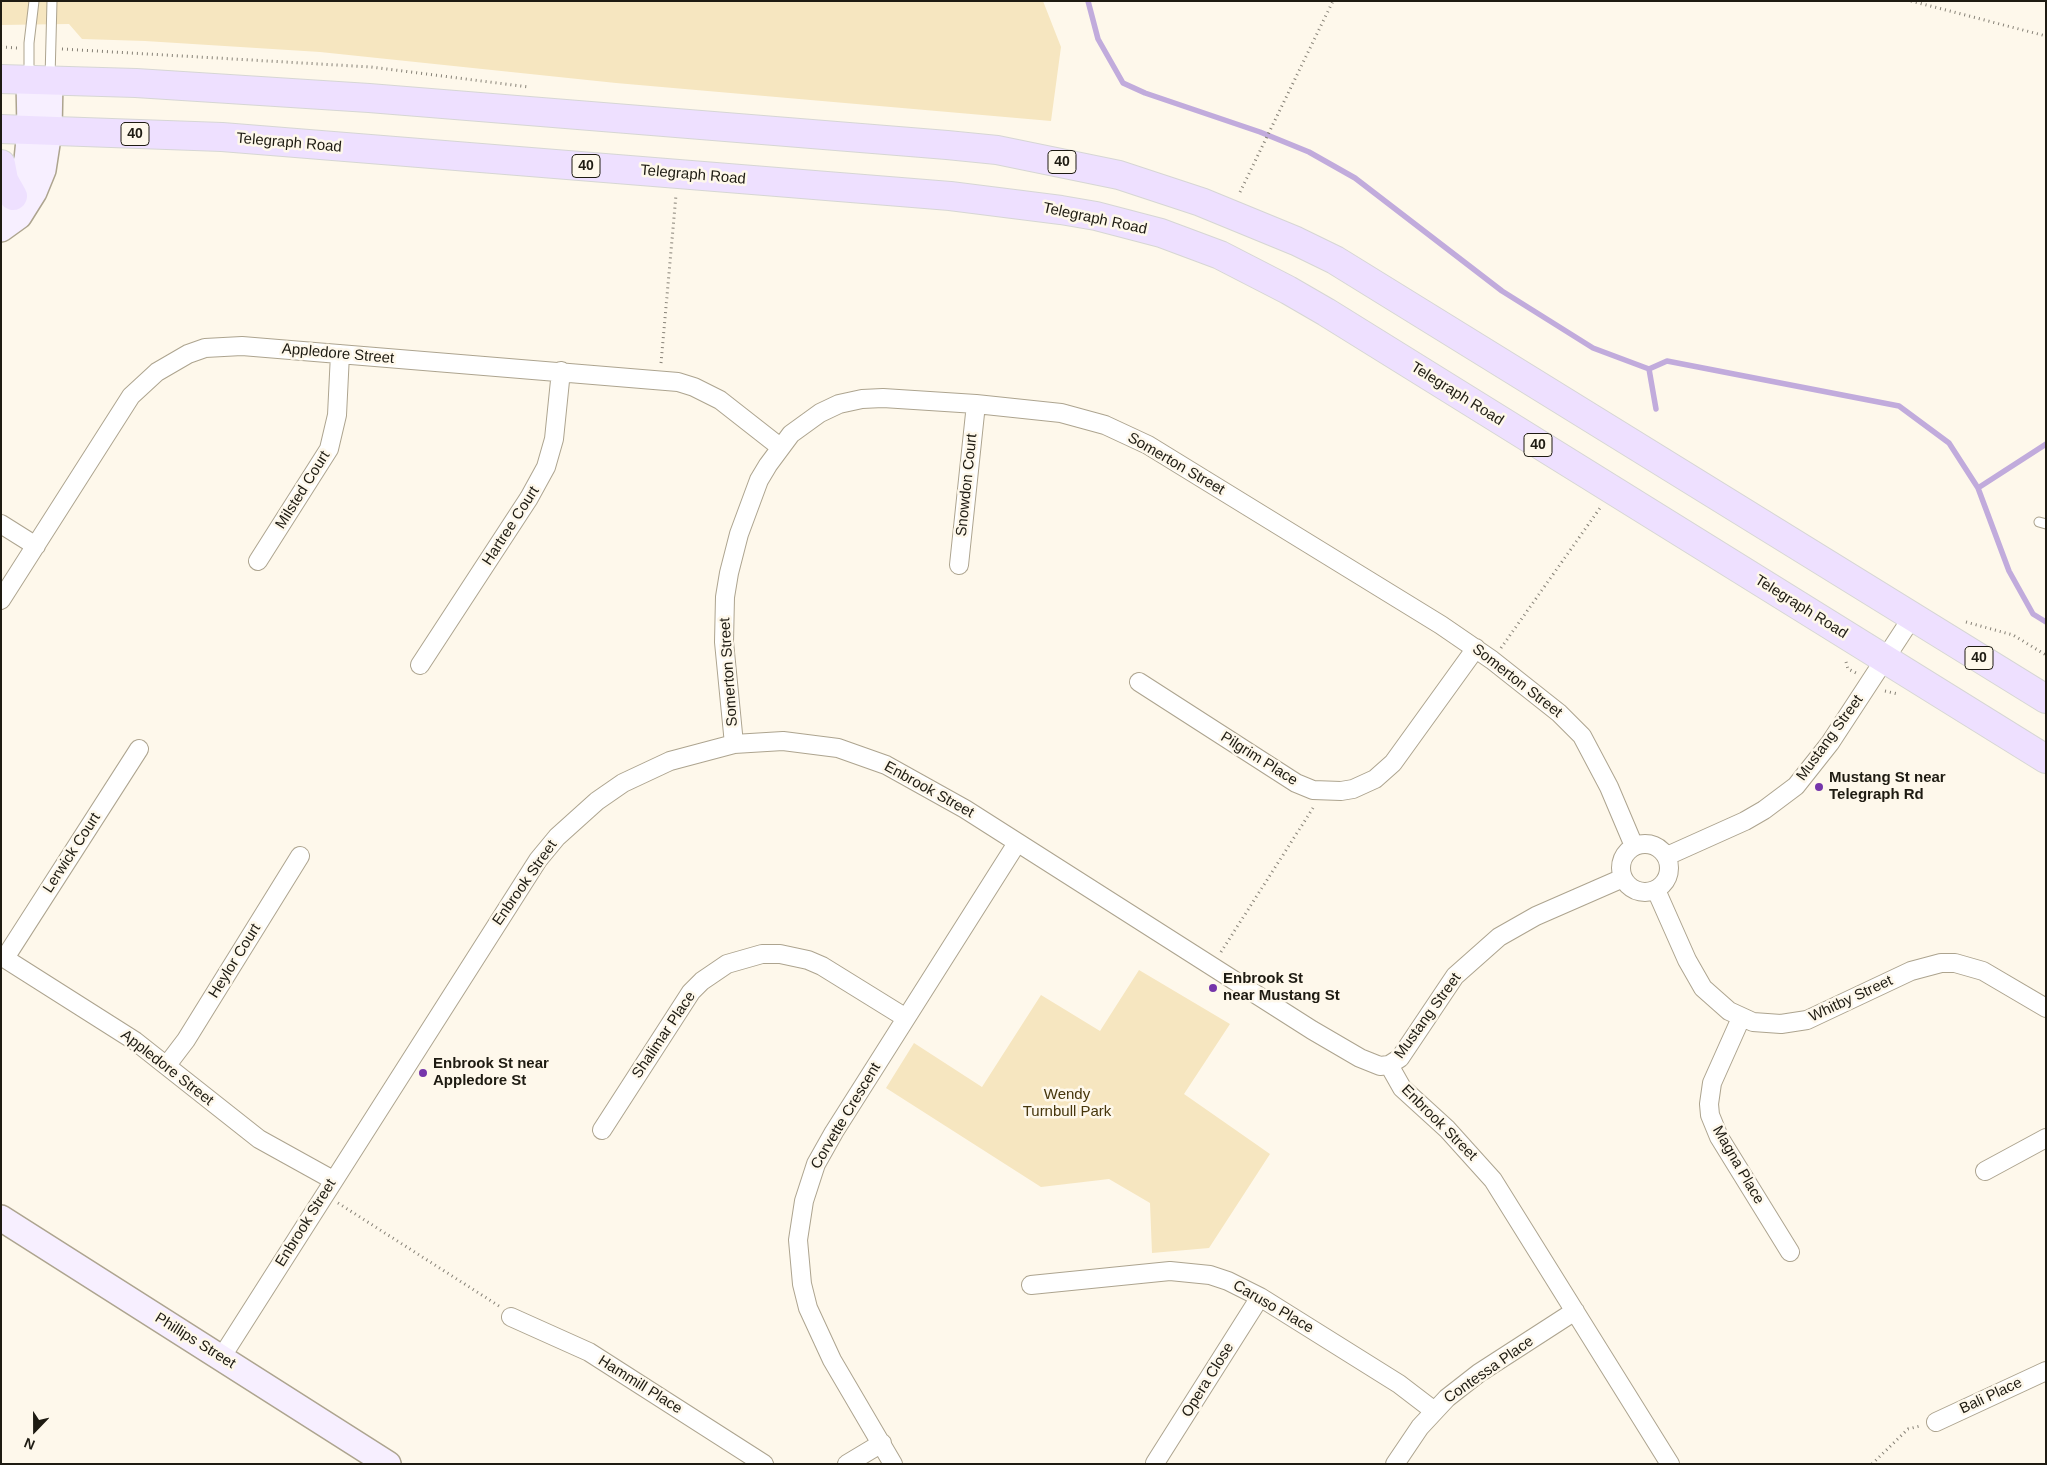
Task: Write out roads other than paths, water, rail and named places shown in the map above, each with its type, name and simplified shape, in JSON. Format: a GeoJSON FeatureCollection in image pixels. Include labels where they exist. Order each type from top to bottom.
{"type":"FeatureCollection","features":[{"type":"Feature","properties":{"kind":"main road","name":"40"},"geometry":{"type":"LineString","coordinates":[[1,78],[359,97],[947,145],[997,150],[1119,175],[1201,202],[1296,241],[1335,260],[2046,699]]}},
{"type":"Feature","properties":{"kind":"main road","name":"Telegraph Road"},"geometry":{"type":"LineString","coordinates":[[1,130],[222,138],[950,196],[1015,203],[1096,216],[1161,233],[1220,255],[1318,307],[2046,759]]}},
{"type":"Feature","properties":{"kind":"main road"},"geometry":{"type":"LineString","coordinates":[[1,164],[4,180],[13,196]]}},
{"type":"Feature","properties":{"kind":"street"},"geometry":{"type":"LineString","coordinates":[[1,229],[19,216],[34,192],[43,170],[39,130],[39,79]]}},
{"type":"Feature","properties":{"kind":"street"},"geometry":{"type":"LineString","coordinates":[[1,223],[39,130]]}},
{"type":"Feature","properties":{"kind":"street","name":"Appledore Street"},"geometry":{"type":"LineString","coordinates":[[1,600],[131,396],[142,384],[171,363],[188,354],[223,346],[561,371],[678,382],[706,393],[736,412],[780,447]]}},
{"type":"Feature","properties":{"kind":"street","name":"Milsted Court"},"geometry":{"type":"LineString","coordinates":[[258,561],[329,449],[337,415],[340,354]]}},
{"type":"Feature","properties":{"kind":"street","name":"Hartree Court"},"geometry":{"type":"LineString","coordinates":[[420,665],[529,498],[546,468],[554,439],[561,371]]}},
{"type":"Feature","properties":{"kind":"street","name":"Somerton Street"},"geometry":{"type":"LineString","coordinates":[[734,744],[724,642],[725,597],[729,573],[750,501],[763,472],[780,447],[805,422],[820,413],[839,404],[862,399],[883,398],[976,404],[1061,413],[1084,418],[1126,434],[1157,450],[1476,648],[1492,660],[1559,713],[1582,736],[1609,787],[1634,846]]}},
{"type":"Feature","properties":{"kind":"street","name":"Snowdon Court"},"geometry":{"type":"LineString","coordinates":[[959,565],[976,404]]}},
{"type":"Feature","properties":{"kind":"street"},"geometry":{"type":"LineString","coordinates":[[1,524],[36,546]]}},
{"type":"Feature","properties":{"kind":"street","name":"Mustang Street"},"geometry":{"type":"LineString","coordinates":[[1667,856],[1745,821],[1764,810],[1796,786],[1830,743],[1913,616]]}},
{"type":"Feature","properties":{"kind":"street","name":"Pilgrim Place"},"geometry":{"type":"LineString","coordinates":[[1139,682],[1284,776],[1301,785],[1320,791],[1353,789],[1375,779],[1385,771],[1476,648]]}},
{"type":"Feature","properties":{"kind":"street","name":"Enbrook Street"},"geometry":{"type":"LineString","coordinates":[[221,1358],[522,884],[557,837],[597,801],[646,771],[692,753],[734,744],[790,742],[838,748],[860,754],[910,777],[1354,1054],[1374,1064],[1389,1065],[1402,1088],[1447,1129],[1493,1180],[1670,1464]]}},
{"type":"Feature","properties":{"kind":"street","name":"Lerwick Court"},"geometry":{"type":"LineString","coordinates":[[3,957],[139,749]]}},
{"type":"Feature","properties":{"kind":"street","name":"Corvette Crescent"},"geometry":{"type":"LineString","coordinates":[[893,1464],[832,1360],[808,1308],[802,1284],[798,1240],[804,1201],[816,1164],[834,1132],[1017,843]]}},
{"type":"Feature","properties":{"kind":"street"},"geometry":{"type":"LineString","coordinates":[[1641,844],[1656,845],[1667,856],[1670,871],[1663,885],[1656,890],[1648,892],[1634,889],[1623,878],[1621,871],[1624,856],[1634,846],[1641,844]]}},
{"type":"Feature","properties":{"kind":"street","name":"Heylor Court"},"geometry":{"type":"LineString","coordinates":[[167,1065],[186,1040],[300,856]]}},
{"type":"Feature","properties":{"kind":"street","name":"Mustang Street"},"geometry":{"type":"LineString","coordinates":[[1389,1065],[1400,1058],[1455,976],[1480,952],[1499,937],[1536,916],[1623,878]]}},
{"type":"Feature","properties":{"kind":"street","name":"Whitby Street"},"geometry":{"type":"LineString","coordinates":[[1656,890],[1687,960],[1703,988],[1720,1005],[1741,1018],[1765,1024],[1807,1020],[1911,971],[1941,963],[1955,963],[1983,970],[2046,1008]]}},
{"type":"Feature","properties":{"kind":"street","name":"Shalimar Place"},"geometry":{"type":"LineString","coordinates":[[602,1130],[691,992],[702,981],[727,964],[762,954],[780,954],[808,960],[822,966],[906,1018]]}},
{"type":"Feature","properties":{"kind":"street","name":"Appledore Street"},"geometry":{"type":"LineString","coordinates":[[3,957],[110,1024],[167,1065],[259,1139],[328,1187]]}},
{"type":"Feature","properties":{"kind":"street","name":"Magna Place"},"geometry":{"type":"LineString","coordinates":[[1741,1018],[1712,1083],[1709,1104],[1710,1115],[1719,1137],[1790,1252]]}},
{"type":"Feature","properties":{"kind":"street"},"geometry":{"type":"LineString","coordinates":[[1985,1171],[2046,1138]]}},
{"type":"Feature","properties":{"kind":"street","name":"Phillips Street"},"geometry":{"type":"LineString","coordinates":[[1,1218],[388,1464]]}},
{"type":"Feature","properties":{"kind":"street","name":"Caruso Place"},"geometry":{"type":"LineString","coordinates":[[1031,1284],[1170,1271],[1190,1272],[1228,1281],[1260,1297],[1399,1384],[1433,1410]]}},
{"type":"Feature","properties":{"kind":"street","name":"Opera Close"},"geometry":{"type":"LineString","coordinates":[[1155,1463],[1260,1297]]}},
{"type":"Feature","properties":{"kind":"street","name":"Contessa Place"},"geometry":{"type":"LineString","coordinates":[[1395,1464],[1433,1410],[1479,1373],[1575,1311]]}},
{"type":"Feature","properties":{"kind":"street","name":"Hammill Place"},"geometry":{"type":"LineString","coordinates":[[511,1317],[588,1352],[764,1464]]}},
{"type":"Feature","properties":{"kind":"street","name":"Bali Place"},"geometry":{"type":"LineString","coordinates":[[1936,1422],[2046,1371]]}},
{"type":"Feature","properties":{"kind":"street"},"geometry":{"type":"LineString","coordinates":[[847,1464],[882,1443]]}},
{"type":"Feature","properties":{"kind":"lane"},"geometry":{"type":"LineString","coordinates":[[34,1],[29,43],[39,79]]}},
{"type":"Feature","properties":{"kind":"lane"},"geometry":{"type":"LineString","coordinates":[[39,79],[52,1]]}},
{"type":"Feature","properties":{"kind":"waterway"},"geometry":{"type":"LineString","coordinates":[[1088,1],[1098,39],[1123,83],[1145,93],[1260,132],[1309,152],[1355,178],[1502,291],[1593,348],[1649,369],[1667,361],[1899,406],[1949,443],[1978,488],[2009,571],[2033,614],[2046,622]]}},
{"type":"Feature","properties":{"kind":"waterway"},"geometry":{"type":"LineString","coordinates":[[1649,369],[1656,409]]}},
{"type":"Feature","properties":{"kind":"waterway"},"geometry":{"type":"LineString","coordinates":[[1978,488],[2046,444]]}},
{"type":"Feature","properties":{"kind":"place","name":"Mustang St near Telegraph Rd"},"geometry":{"type":"Point","coordinates":[1819,787]}},
{"type":"Feature","properties":{"kind":"place","name":"Enbrook St near Mustang St"},"geometry":{"type":"Point","coordinates":[1213,988]}},
{"type":"Feature","properties":{"kind":"place","name":"Enbrook St near Appledore St"},"geometry":{"type":"Point","coordinates":[423,1073]}},
{"type":"Feature","properties":{"kind":"park label","name":"Wendy Turnbull Park"},"geometry":{"type":"Point","coordinates":[1067,1104]}}]}
